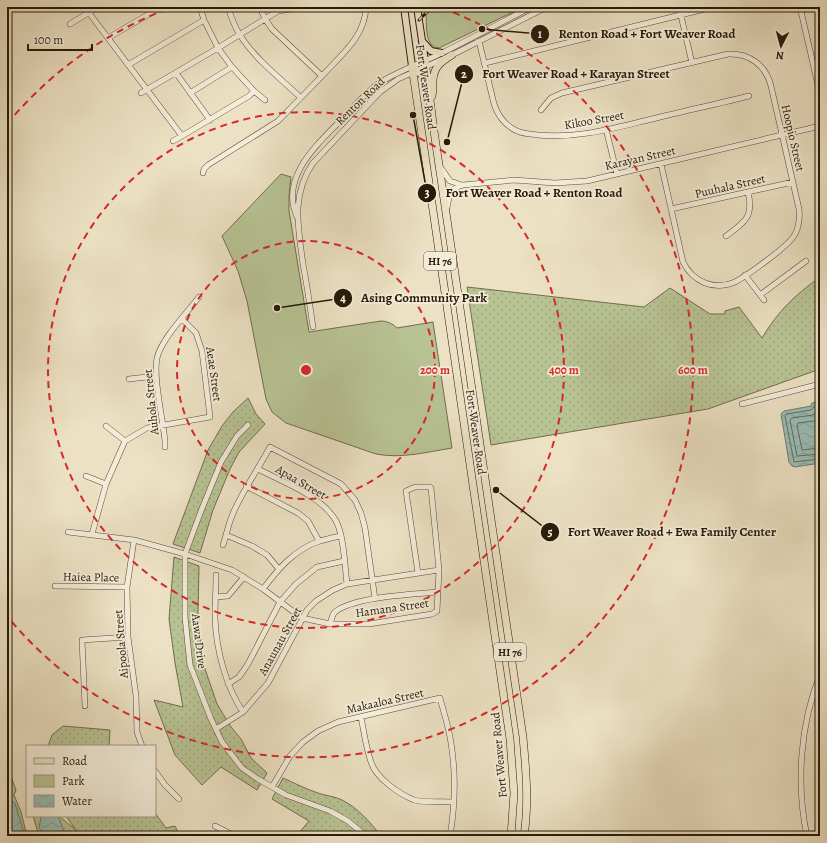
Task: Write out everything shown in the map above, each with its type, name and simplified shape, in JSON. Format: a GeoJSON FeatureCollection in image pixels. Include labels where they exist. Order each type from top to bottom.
{"type":"FeatureCollection","features":[{"type":"Feature","properties":{"kind":"highway"},"geometry":{"type":"LineString","coordinates":[[430,100],[433,92],[433,78],[436,68],[441,62],[452,55]]}},
{"type":"Feature","properties":{"kind":"highway","name":"Fort Weaver Road"},"geometry":{"type":"LineString","coordinates":[[425,63],[523,737],[527,794],[524,836]]}},
{"type":"Feature","properties":{"kind":"highway"},"geometry":{"type":"LineString","coordinates":[[414,69],[424,79],[430,100]]}},
{"type":"Feature","properties":{"kind":"highway","name":"Fort Weaver Road"},"geometry":{"type":"LineString","coordinates":[[414,69],[470,470],[510,739],[514,793],[511,836]]}},
{"type":"Feature","properties":{"kind":"main road","name":"Fort Weaver Road"},"geometry":{"type":"LineString","coordinates":[[404,7],[414,69]]}},
{"type":"Feature","properties":{"kind":"main road","name":"Fort Weaver Road"},"geometry":{"type":"LineString","coordinates":[[417,7],[425,63]]}},
{"type":"Feature","properties":{"kind":"main road"},"geometry":{"type":"LineString","coordinates":[[422,40],[431,51],[442,53]]}},
{"type":"Feature","properties":{"kind":"street"},"geometry":{"type":"LineString","coordinates":[[70,24],[98,7]]}},
{"type":"Feature","properties":{"kind":"street"},"geometry":{"type":"LineString","coordinates":[[108,38],[161,7]]}},
{"type":"Feature","properties":{"kind":"street"},"geometry":{"type":"LineString","coordinates":[[200,7],[204,20],[218,48],[232,67],[254,91],[265,100]]}},
{"type":"Feature","properties":{"kind":"street"},"geometry":{"type":"LineString","coordinates":[[228,7],[240,35],[249,48],[300,97]]}},
{"type":"Feature","properties":{"kind":"street"},"geometry":{"type":"LineString","coordinates":[[260,7],[265,19],[272,29],[322,76]]}},
{"type":"Feature","properties":{"kind":"street"},"geometry":{"type":"LineString","coordinates":[[141,93],[278,11],[302,7]]}},
{"type":"Feature","properties":{"kind":"street"},"geometry":{"type":"LineString","coordinates":[[203,173],[204,169],[208,165],[278,121],[358,36],[363,27],[366,16],[366,7]]}},
{"type":"Feature","properties":{"kind":"street","name":"Renton Road"},"geometry":{"type":"LineString","coordinates":[[297,218],[301,186],[313,163],[384,89],[392,82],[442,53],[531,7]]}},
{"type":"Feature","properties":{"kind":"street","name":"Renton Road"},"geometry":{"type":"LineString","coordinates":[[425,63],[452,55],[547,7]]}},
{"type":"Feature","properties":{"kind":"street"},"geometry":{"type":"LineString","coordinates":[[679,7],[692,62]]}},
{"type":"Feature","properties":{"kind":"street"},"geometry":{"type":"LineString","coordinates":[[485,63],[713,7]]}},
{"type":"Feature","properties":{"kind":"street"},"geometry":{"type":"LineString","coordinates":[[800,7],[820,94]]}},
{"type":"Feature","properties":{"kind":"street"},"geometry":{"type":"LineString","coordinates":[[89,13],[182,136]]}},
{"type":"Feature","properties":{"kind":"street"},"geometry":{"type":"LineString","coordinates":[[513,16],[516,22]]}},
{"type":"Feature","properties":{"kind":"street"},"geometry":{"type":"LineString","coordinates":[[128,65],[204,20]]}},
{"type":"Feature","properties":{"kind":"street","name":"Kikoo Street"},"geometry":{"type":"LineString","coordinates":[[479,41],[496,109],[503,121],[514,129],[526,133],[559,137],[572,136],[606,130],[749,96]]}},
{"type":"Feature","properties":{"kind":"street","name":"Hoopio Street"},"geometry":{"type":"LineString","coordinates":[[541,110],[548,100],[562,93],[692,62],[732,54],[745,56],[764,69],[770,81],[800,214],[796,232],[788,244],[746,275],[731,284],[718,286],[705,283],[694,276],[683,262],[661,164]]}},
{"type":"Feature","properties":{"kind":"street"},"geometry":{"type":"LineString","coordinates":[[190,93],[232,67]]}},
{"type":"Feature","properties":{"kind":"street","name":"Renton Road"},"geometry":{"type":"LineString","coordinates":[[313,327],[297,218],[293,205],[293,190],[299,171],[308,155],[373,88],[382,82],[414,69]]}},
{"type":"Feature","properties":{"kind":"street"},"geometry":{"type":"LineString","coordinates":[[176,73],[210,120]]}},
{"type":"Feature","properties":{"kind":"street"},"geometry":{"type":"LineString","coordinates":[[173,141],[249,96],[254,91]]}},
{"type":"Feature","properties":{"kind":"street","name":"Karayan Street"},"geometry":{"type":"LineString","coordinates":[[463,185],[514,180],[555,183],[587,181],[820,126]]}},
{"type":"Feature","properties":{"kind":"street"},"geometry":{"type":"LineString","coordinates":[[606,130],[616,174]]}},
{"type":"Feature","properties":{"kind":"street"},"geometry":{"type":"LineString","coordinates":[[439,166],[450,181],[463,185]]}},
{"type":"Feature","properties":{"kind":"street","name":"Puuhala Street"},"geometry":{"type":"LineString","coordinates":[[671,210],[793,182]]}},
{"type":"Feature","properties":{"kind":"street"},"geometry":{"type":"LineString","coordinates":[[447,212],[450,193],[456,187],[463,185]]}},
{"type":"Feature","properties":{"kind":"street"},"geometry":{"type":"LineString","coordinates":[[726,236],[743,224],[748,216],[751,206],[748,192]]}},
{"type":"Feature","properties":{"kind":"street"},"geometry":{"type":"LineString","coordinates":[[746,275],[762,298],[806,261]]}},
{"type":"Feature","properties":{"kind":"street","name":"Auhola Street"},"geometry":{"type":"LineString","coordinates":[[165,447],[156,376],[157,358],[168,337],[200,297]]}},
{"type":"Feature","properties":{"kind":"street","name":"Aeae Street"},"geometry":{"type":"LineString","coordinates":[[125,441],[147,428],[210,417],[202,350],[196,333],[182,319]]}},
{"type":"Feature","properties":{"kind":"street"},"geometry":{"type":"LineString","coordinates":[[129,379],[156,376]]}},
{"type":"Feature","properties":{"kind":"street"},"geometry":{"type":"LineString","coordinates":[[742,404],[820,384]]}},
{"type":"Feature","properties":{"kind":"street","name":"Aawa Drive"},"geometry":{"type":"LineString","coordinates":[[248,425],[237,436],[221,462],[201,511],[186,554],[185,617],[190,665],[216,729],[225,746],[242,768],[286,795],[330,811],[348,821],[366,836]]}},
{"type":"Feature","properties":{"kind":"street"},"geometry":{"type":"LineString","coordinates":[[92,534],[106,484],[125,441],[106,426]]}},
{"type":"Feature","properties":{"kind":"street"},"geometry":{"type":"LineString","coordinates":[[223,545],[234,510],[246,486],[258,469],[270,447],[330,477],[341,484],[355,500],[365,528],[375,599]]}},
{"type":"Feature","properties":{"kind":"street","name":"Apaa Street"},"geometry":{"type":"LineString","coordinates":[[258,469],[316,499],[327,509],[337,522],[341,536],[347,584]]}},
{"type":"Feature","properties":{"kind":"street"},"geometry":{"type":"LineString","coordinates":[[86,476],[106,484]]}},
{"type":"Feature","properties":{"kind":"street"},"geometry":{"type":"LineString","coordinates":[[246,486],[298,513],[308,521],[319,541]]}},
{"type":"Feature","properties":{"kind":"street","name":"Hamana Street"},"geometry":{"type":"LineString","coordinates":[[68,532],[134,540],[186,554],[232,570],[263,589],[302,618],[330,624],[369,624],[432,614],[437,611],[439,570],[431,488],[426,486],[415,487],[406,491],[418,573]]}},
{"type":"Feature","properties":{"kind":"street"},"geometry":{"type":"LineString","coordinates":[[226,535],[252,546],[267,555],[278,568]]}},
{"type":"Feature","properties":{"kind":"street"},"geometry":{"type":"LineString","coordinates":[[263,589],[278,568],[297,552],[319,541],[341,536]]}},
{"type":"Feature","properties":{"kind":"street","name":"Aipoola Street"},"geometry":{"type":"LineString","coordinates":[[134,540],[126,587],[128,637],[136,696],[137,732],[142,745]]}},
{"type":"Feature","properties":{"kind":"street"},"geometry":{"type":"LineString","coordinates":[[228,684],[239,677],[248,664],[280,602],[296,584],[317,568],[344,561]]}},
{"type":"Feature","properties":{"kind":"street","name":"Anaunau Street"},"geometry":{"type":"LineString","coordinates":[[216,729],[243,712],[268,683],[302,618],[316,601],[333,590],[347,584],[439,570]]}},
{"type":"Feature","properties":{"kind":"street"},"geometry":{"type":"LineString","coordinates":[[216,575],[215,619],[221,659],[228,684],[237,704],[243,712]]}},
{"type":"Feature","properties":{"kind":"street"},"geometry":{"type":"LineString","coordinates":[[216,597],[228,596],[244,576]]}},
{"type":"Feature","properties":{"kind":"street","name":"Haiea Place"},"geometry":{"type":"LineString","coordinates":[[55,586],[126,587]]}},
{"type":"Feature","properties":{"kind":"street"},"geometry":{"type":"LineString","coordinates":[[330,624],[333,614],[352,603],[438,592]]}},
{"type":"Feature","properties":{"kind":"street"},"geometry":{"type":"LineString","coordinates":[[85,706],[82,640],[128,637]]}},
{"type":"Feature","properties":{"kind":"street"},"geometry":{"type":"LineString","coordinates":[[807,836],[802,817],[802,742],[808,714],[820,675]]}},
{"type":"Feature","properties":{"kind":"street","name":"Makaaloa Street"},"geometry":{"type":"LineString","coordinates":[[272,787],[290,756],[303,742],[318,731],[338,722],[440,698],[451,742],[453,765],[454,802],[450,836]]}},
{"type":"Feature","properties":{"kind":"street"},"geometry":{"type":"LineString","coordinates":[[361,717],[371,762],[376,772],[384,781],[406,796],[415,800],[454,802]]}},
{"type":"Feature","properties":{"kind":"street"},"geometry":{"type":"LineString","coordinates":[[156,772],[164,784],[179,799]]}},
{"type":"Feature","properties":{"kind":"street"},"geometry":{"type":"LineString","coordinates":[[216,826],[235,836]]}},
{"type":"Feature","properties":{"kind":"green space"},"geometry":{"type":"Polygon","coordinates":[[[438,7],[460,7],[513,12],[439,48],[431,44],[427,35],[426,14],[438,7]]]}},
{"type":"Feature","properties":{"kind":"green space"},"geometry":{"type":"Polygon","coordinates":[[[281,174],[291,177],[289,211],[309,332],[381,321],[390,323],[397,328],[433,322],[452,448],[395,456],[376,454],[286,423],[272,412],[266,399],[247,301],[238,271],[222,236],[281,174]]]}},
{"type":"Feature","properties":{"kind":"green space"},"geometry":{"type":"Polygon","coordinates":[[[820,277],[820,369],[708,409],[491,445],[467,287],[644,307],[670,288],[710,314],[725,314],[725,311],[739,307],[762,338],[781,311],[802,291],[820,277]]]}},
{"type":"Feature","properties":{"kind":"green space"},"geometry":{"type":"Polygon","coordinates":[[[248,398],[256,414],[265,424],[239,452],[230,469],[213,510],[200,553],[173,544],[208,450],[222,426],[233,412],[248,398]]]}},
{"type":"Feature","properties":{"kind":"green space"},"geometry":{"type":"Polygon","coordinates":[[[174,557],[199,566],[198,613],[203,663],[217,704],[231,727],[241,739],[251,758],[267,773],[257,790],[221,767],[202,785],[175,755],[154,700],[183,707],[169,619],[174,557]]]}},
{"type":"Feature","properties":{"kind":"green space"},"geometry":{"type":"Polygon","coordinates":[[[63,726],[110,730],[109,745],[48,745],[52,735],[63,726]]]}},
{"type":"Feature","properties":{"kind":"green space"},"geometry":{"type":"Polygon","coordinates":[[[7,766],[16,790],[14,795],[21,812],[27,836],[7,836],[7,766]]]}},
{"type":"Feature","properties":{"kind":"green space"},"geometry":{"type":"Polygon","coordinates":[[[283,778],[309,790],[348,803],[373,826],[381,836],[298,836],[309,821],[272,799],[283,778]]]}},
{"type":"Feature","properties":{"kind":"green space"},"geometry":{"type":"Polygon","coordinates":[[[156,814],[166,828],[175,826],[180,836],[80,836],[67,817],[156,817],[156,814]]]}},
{"type":"Feature","properties":{"kind":"green space"},"geometry":{"type":"Polygon","coordinates":[[[33,817],[60,817],[77,831],[80,836],[62,836],[44,833],[46,836],[39,836],[33,817]]]}},
{"type":"Feature","properties":{"kind":"water"},"geometry":{"type":"Polygon","coordinates":[[[820,401],[820,463],[795,467],[792,466],[789,462],[781,414],[784,411],[811,406],[812,403],[820,401]]]}},
{"type":"Feature","properties":{"kind":"water"},"geometry":{"type":"Polygon","coordinates":[[[7,798],[15,803],[25,836],[7,836],[7,798]]]}},
{"type":"Feature","properties":{"kind":"water"},"geometry":{"type":"Polygon","coordinates":[[[41,817],[58,817],[66,836],[46,836],[39,828],[41,817]]]}},
{"type":"Feature","properties":{"kind":"railway"},"geometry":{"type":"LineString","coordinates":[[419,20],[432,7]]}},
{"type":"Feature","properties":{"kind":"place","name":"Renton Road + Fort Weaver Road"},"geometry":{"type":"Point","coordinates":[482,29]}},
{"type":"Feature","properties":{"kind":"place","name":"Fort Weaver Road + Renton Road"},"geometry":{"type":"Point","coordinates":[413,115]}},
{"type":"Feature","properties":{"kind":"place","name":"Fort Weaver Road + Karayan Street"},"geometry":{"type":"Point","coordinates":[447,142]}},
{"type":"Feature","properties":{"kind":"place","name":"Asing Community Park"},"geometry":{"type":"Point","coordinates":[277,308]}},
{"type":"Feature","properties":{"kind":"place","name":"Fort Weaver Road + Ewa Family Center"},"geometry":{"type":"Point","coordinates":[496,490]}}]}
